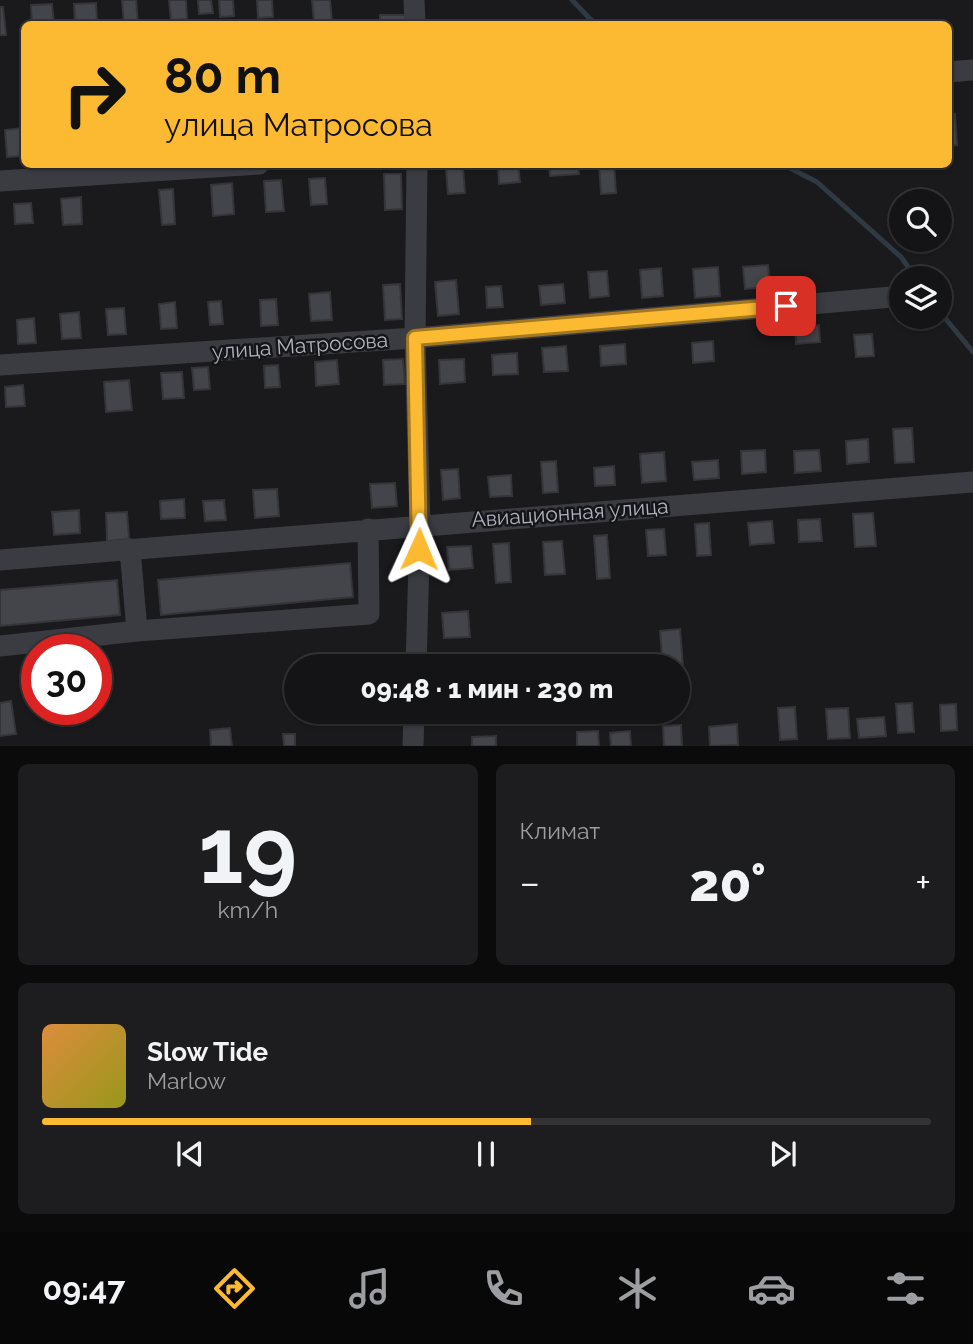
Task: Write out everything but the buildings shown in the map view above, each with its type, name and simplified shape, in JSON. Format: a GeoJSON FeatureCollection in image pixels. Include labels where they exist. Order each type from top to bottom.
{"type":"FeatureCollection","features":[{"type":"Feature","properties":{"kind":"street"},"geometry":{"type":"LineString","coordinates":[[414,0],[415,21]]}},
{"type":"Feature","properties":{"kind":"street"},"geometry":{"type":"LineString","coordinates":[[952,72],[973,70]]}},
{"type":"Feature","properties":{"kind":"street"},"geometry":{"type":"LineString","coordinates":[[0,181],[198,168]]}},
{"type":"Feature","properties":{"kind":"street"},"geometry":{"type":"LineString","coordinates":[[416,654],[420,525],[415,338],[417,168]]}},
{"type":"Feature","properties":{"kind":"street","name":"улица Матросова"},"geometry":{"type":"LineString","coordinates":[[0,365],[415,338],[889,297]]}},
{"type":"Feature","properties":{"kind":"street","name":"Авиационная улица"},"geometry":{"type":"LineString","coordinates":[[0,560],[973,482]]}},
{"type":"Feature","properties":{"kind":"street"},"geometry":{"type":"LineString","coordinates":[[0,646],[137,631],[369,614],[368,529]]}},
{"type":"Feature","properties":{"kind":"street"},"geometry":{"type":"LineString","coordinates":[[130,549],[137,631]]}},
{"type":"Feature","properties":{"kind":"street"},"geometry":{"type":"LineString","coordinates":[[413,746],[414,724]]}},
{"type":"Feature","properties":{"kind":"waterway"},"geometry":{"type":"LineString","coordinates":[[572,0],[592,21]]}},
{"type":"Feature","properties":{"kind":"waterway"},"geometry":{"type":"LineString","coordinates":[[790,168],[817,182],[901,257],[907,266]]}},
{"type":"Feature","properties":{"kind":"waterway"},"geometry":{"type":"LineString","coordinates":[[952,327],[973,352]]}},
{"type":"Feature","properties":{"kind":"route"},"geometry":{"type":"LineString","coordinates":[[419,549],[415,338],[786,306]]}}]}
